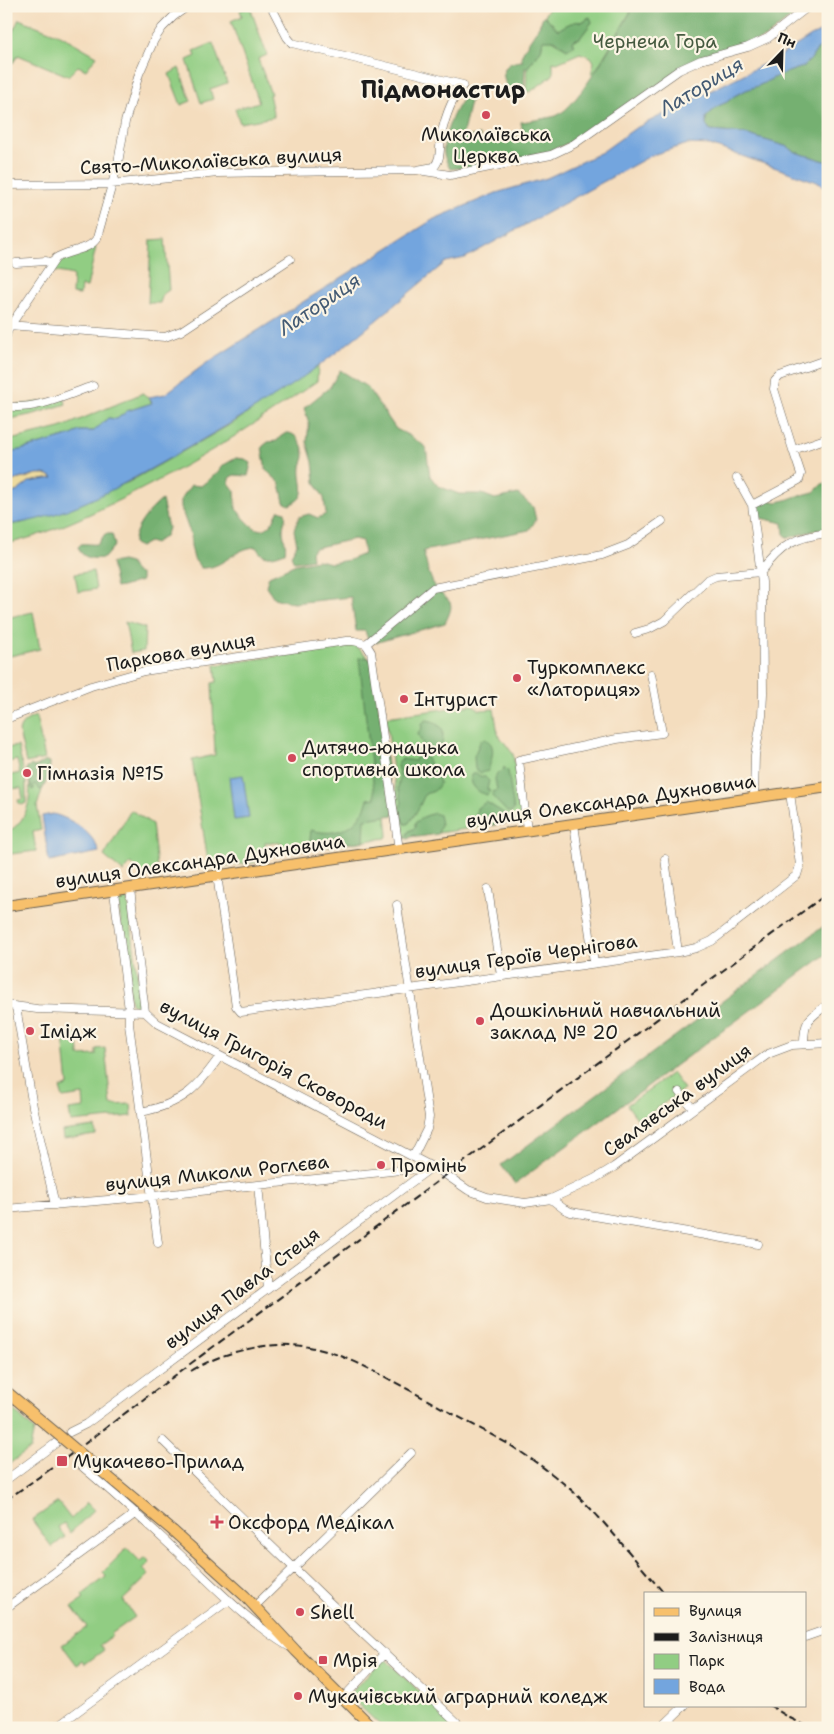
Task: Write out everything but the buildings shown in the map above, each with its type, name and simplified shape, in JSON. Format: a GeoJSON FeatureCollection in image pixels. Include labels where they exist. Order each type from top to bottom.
{"type":"FeatureCollection","features":[{"type":"Feature","properties":{"kind":"main road","name":"вулиця Олександра Духновича"},"geometry":{"type":"LineString","coordinates":[[6,906],[114,892],[828,787]]}},
{"type":"Feature","properties":{"kind":"main road"},"geometry":{"type":"LineString","coordinates":[[6,1391],[173,1531],[255,1606],[296,1652],[373,1728]]}},
{"type":"Feature","properties":{"kind":"street"},"geometry":{"type":"LineString","coordinates":[[6,336],[9,325],[52,263],[62,254],[85,247],[94,242],[98,234],[118,163],[131,96],[147,55],[162,28],[188,6]]}},
{"type":"Feature","properties":{"kind":"street"},"geometry":{"type":"LineString","coordinates":[[271,6],[286,37],[292,43],[464,85],[456,94],[451,104],[441,136],[437,164],[434,167],[417,170]]}},
{"type":"Feature","properties":{"kind":"street"},"geometry":{"type":"LineString","coordinates":[[417,170],[450,175],[551,155],[574,144],[679,70],[701,60],[748,47],[768,38],[809,6]]}},
{"type":"Feature","properties":{"kind":"street","name":"Свято-Миколаївська вулиця"},"geometry":{"type":"LineString","coordinates":[[6,185],[111,184],[218,173],[417,170]]}},
{"type":"Feature","properties":{"kind":"street"},"geometry":{"type":"LineString","coordinates":[[9,325],[164,338],[181,331],[290,259]]}},
{"type":"Feature","properties":{"kind":"street"},"geometry":{"type":"LineString","coordinates":[[16,263],[46,261],[52,263]]}},
{"type":"Feature","properties":{"kind":"street"},"geometry":{"type":"LineString","coordinates":[[752,505],[799,480],[801,474],[774,389],[775,381],[780,376],[828,359]]}},
{"type":"Feature","properties":{"kind":"street"},"geometry":{"type":"LineString","coordinates":[[6,406],[29,406],[93,386]]}},
{"type":"Feature","properties":{"kind":"street"},"geometry":{"type":"LineString","coordinates":[[793,450],[828,438]]}},
{"type":"Feature","properties":{"kind":"street"},"geometry":{"type":"LineString","coordinates":[[736,478],[752,505],[761,572],[764,693],[755,755],[754,798]]}},
{"type":"Feature","properties":{"kind":"street"},"geometry":{"type":"LineString","coordinates":[[399,850],[371,653],[366,644],[433,588],[602,555],[628,544],[662,521]]}},
{"type":"Feature","properties":{"kind":"street"},"geometry":{"type":"LineString","coordinates":[[635,633],[657,626],[664,621],[707,580],[716,576],[761,572],[770,560],[785,547],[802,537],[828,533]]}},
{"type":"Feature","properties":{"kind":"street","name":"Паркова вулиця"},"geometry":{"type":"LineString","coordinates":[[6,720],[91,686],[144,671],[354,640],[366,644]]}},
{"type":"Feature","properties":{"kind":"street"},"geometry":{"type":"LineString","coordinates":[[527,830],[519,760],[617,739],[662,734],[651,674]]}},
{"type":"Feature","properties":{"kind":"street","name":"вулиця Героїв Чернігова"},"geometry":{"type":"LineString","coordinates":[[217,876],[236,1006],[241,1012],[678,952],[696,948],[712,941],[744,914],[794,878],[799,872],[800,865],[790,792]]}},
{"type":"Feature","properties":{"kind":"street"},"geometry":{"type":"LineString","coordinates":[[574,824],[594,963]]}},
{"type":"Feature","properties":{"kind":"street"},"geometry":{"type":"LineString","coordinates":[[665,859],[678,952]]}},
{"type":"Feature","properties":{"kind":"street"},"geometry":{"type":"LineString","coordinates":[[130,889],[145,1012]]}},
{"type":"Feature","properties":{"kind":"street"},"geometry":{"type":"LineString","coordinates":[[488,889],[501,976]]}},
{"type":"Feature","properties":{"kind":"street"},"geometry":{"type":"LineString","coordinates":[[114,892],[129,1010],[128,1024],[158,1243]]}},
{"type":"Feature","properties":{"kind":"street"},"geometry":{"type":"LineString","coordinates":[[397,904],[429,1117],[427,1129],[413,1157]]}},
{"type":"Feature","properties":{"kind":"street"},"geometry":{"type":"LineString","coordinates":[[804,1043],[804,1029],[808,1021],[828,1004]]}},
{"type":"Feature","properties":{"kind":"street","name":"вулиця Григорія Сковороди"},"geometry":{"type":"LineString","coordinates":[[6,1005],[37,1009],[129,1010],[145,1012],[157,1023],[432,1167]]}},
{"type":"Feature","properties":{"kind":"street"},"geometry":{"type":"LineString","coordinates":[[16,1007],[34,1107],[55,1205]]}},
{"type":"Feature","properties":{"kind":"street","name":"Свалявська вулиця"},"geometry":{"type":"LineString","coordinates":[[432,1167],[468,1190],[487,1198],[525,1203],[551,1200],[594,1180],[609,1170],[768,1054],[792,1045],[828,1043]]}},
{"type":"Feature","properties":{"kind":"street"},"geometry":{"type":"LineString","coordinates":[[141,1112],[169,1105],[184,1096],[199,1084],[220,1056]]}},
{"type":"Feature","properties":{"kind":"street"},"geometry":{"type":"LineString","coordinates":[[680,1092],[693,1109]]}},
{"type":"Feature","properties":{"kind":"street","name":"вулиця Миколи Роглєва"},"geometry":{"type":"LineString","coordinates":[[6,1209],[432,1167]]}},
{"type":"Feature","properties":{"kind":"street","name":"вулиця Павла Стеця"},"geometry":{"type":"LineString","coordinates":[[70,1432],[86,1424],[432,1167]]}},
{"type":"Feature","properties":{"kind":"street"},"geometry":{"type":"LineString","coordinates":[[258,1185],[268,1288]]}},
{"type":"Feature","properties":{"kind":"street"},"geometry":{"type":"LineString","coordinates":[[551,1200],[571,1212],[758,1244]]}},
{"type":"Feature","properties":{"kind":"street"},"geometry":{"type":"LineString","coordinates":[[163,1441],[463,1728]]}},
{"type":"Feature","properties":{"kind":"street"},"geometry":{"type":"LineString","coordinates":[[6,1480],[56,1443]]}},
{"type":"Feature","properties":{"kind":"street"},"geometry":{"type":"LineString","coordinates":[[255,1606],[411,1453]]}},
{"type":"Feature","properties":{"kind":"street"},"geometry":{"type":"LineString","coordinates":[[77,1462],[136,1513],[229,1600],[264,1630],[296,1652]]}},
{"type":"Feature","properties":{"kind":"street"},"geometry":{"type":"LineString","coordinates":[[6,1608],[136,1513]]}},
{"type":"Feature","properties":{"kind":"street"},"geometry":{"type":"LineString","coordinates":[[55,1728],[229,1600]]}},
{"type":"Feature","properties":{"kind":"street"},"geometry":{"type":"LineString","coordinates":[[806,1638],[828,1629]]}},
{"type":"Feature","properties":{"kind":"street"},"geometry":{"type":"LineString","coordinates":[[343,1698],[385,1653]]}},
{"type":"Feature","properties":{"kind":"street"},"geometry":{"type":"LineString","coordinates":[[661,1728],[684,1706]]}},
{"type":"Feature","properties":{"kind":"green space"},"geometry":{"type":"Polygon","coordinates":[[[551,6],[634,6],[593,75],[591,74],[594,62],[591,57],[580,53],[557,63],[553,62],[553,75],[530,92],[526,91],[527,68],[541,50],[543,40],[551,39],[567,49],[573,40],[580,38],[592,22],[589,17],[582,22],[567,25],[558,30],[545,16],[551,6]]]}},
{"type":"Feature","properties":{"kind":"green space","name":"Чернеча Гора"},"geometry":{"type":"Polygon","coordinates":[[[634,6],[806,6],[766,37],[746,45],[702,57],[575,140],[548,152],[473,167],[450,169],[444,154],[447,130],[458,105],[468,93],[471,97],[463,133],[459,136],[461,139],[480,135],[480,140],[521,137],[523,135],[521,122],[556,116],[565,110],[576,98],[598,67],[634,6]]]}},
{"type":"Feature","properties":{"kind":"green space"},"geometry":{"type":"Polygon","coordinates":[[[250,7],[267,55],[258,59],[271,94],[269,94],[274,117],[240,123],[235,109],[259,102],[231,21],[242,16],[240,10],[250,7]]]}},
{"type":"Feature","properties":{"kind":"green space"},"geometry":{"type":"Polygon","coordinates":[[[543,16],[558,30],[572,23],[582,22],[590,17],[592,22],[580,38],[573,40],[572,43],[575,45],[567,49],[554,40],[543,40],[541,50],[525,68],[524,87],[521,96],[513,98],[504,80],[505,69],[514,62],[523,61],[521,57],[523,52],[539,27],[543,16]]]}},
{"type":"Feature","properties":{"kind":"green space"},"geometry":{"type":"Polygon","coordinates":[[[19,19],[62,36],[97,56],[86,70],[78,66],[68,76],[18,55],[13,63],[6,60],[6,46],[19,19]]]}},
{"type":"Feature","properties":{"kind":"green space"},"geometry":{"type":"Polygon","coordinates":[[[828,42],[828,162],[745,134],[710,131],[706,125],[706,117],[718,106],[746,90],[779,75],[803,67],[816,51],[828,42]]]}},
{"type":"Feature","properties":{"kind":"green space"},"geometry":{"type":"Polygon","coordinates":[[[213,43],[227,83],[210,89],[213,99],[201,103],[187,60],[196,56],[194,51],[213,43]]]}},
{"type":"Feature","properties":{"kind":"green space"},"geometry":{"type":"Polygon","coordinates":[[[179,68],[191,101],[181,105],[169,74],[179,68]]]}},
{"type":"Feature","properties":{"kind":"green space"},"geometry":{"type":"Polygon","coordinates":[[[165,239],[169,290],[163,294],[160,303],[148,303],[151,240],[165,239]]]}},
{"type":"Feature","properties":{"kind":"green space"},"geometry":{"type":"Polygon","coordinates":[[[96,247],[87,287],[81,286],[80,295],[72,294],[73,275],[52,271],[62,259],[96,247]]]}},
{"type":"Feature","properties":{"kind":"green space"},"geometry":{"type":"Polygon","coordinates":[[[318,366],[317,381],[241,432],[163,478],[59,528],[6,544],[6,525],[22,523],[129,482],[233,423],[318,366]]]}},
{"type":"Feature","properties":{"kind":"green space"},"geometry":{"type":"Polygon","coordinates":[[[340,370],[367,387],[396,429],[426,447],[430,476],[438,486],[459,494],[482,494],[495,499],[518,494],[533,507],[536,520],[529,530],[423,551],[435,586],[451,605],[449,615],[445,623],[378,642],[369,642],[365,631],[356,631],[351,597],[293,603],[274,598],[266,586],[269,576],[296,564],[318,560],[331,563],[349,560],[364,554],[362,541],[354,539],[314,548],[311,552],[312,559],[294,562],[291,555],[297,544],[294,530],[299,517],[309,514],[318,518],[326,514],[324,498],[315,482],[313,462],[307,442],[309,423],[304,408],[330,387],[340,370]]]}},
{"type":"Feature","properties":{"kind":"green space"},"geometry":{"type":"Polygon","coordinates":[[[143,393],[152,403],[127,411],[117,419],[108,418],[94,431],[79,431],[72,435],[6,454],[6,441],[60,428],[143,393]]]}},
{"type":"Feature","properties":{"kind":"green space"},"geometry":{"type":"Polygon","coordinates":[[[64,398],[66,404],[6,420],[6,407],[64,398]]]}},
{"type":"Feature","properties":{"kind":"green space"},"geometry":{"type":"Polygon","coordinates":[[[286,433],[297,437],[303,448],[304,456],[301,467],[302,494],[300,498],[289,505],[284,502],[280,483],[266,470],[262,447],[268,442],[277,441],[286,433]]]}},
{"type":"Feature","properties":{"kind":"green space"},"geometry":{"type":"Polygon","coordinates":[[[236,458],[245,459],[251,463],[248,476],[234,475],[229,478],[229,483],[235,491],[236,509],[252,526],[261,530],[274,521],[279,510],[285,512],[286,517],[283,530],[286,546],[285,552],[268,556],[261,553],[256,547],[248,548],[216,565],[201,568],[194,559],[191,536],[181,508],[181,499],[191,485],[201,486],[217,473],[222,466],[236,458]]]}},
{"type":"Feature","properties":{"kind":"green space"},"geometry":{"type":"Polygon","coordinates":[[[828,483],[828,529],[812,531],[788,538],[784,534],[783,523],[756,517],[755,507],[769,500],[777,502],[814,492],[822,484],[828,483]]]}},
{"type":"Feature","properties":{"kind":"green space"},"geometry":{"type":"Polygon","coordinates":[[[162,500],[168,528],[165,537],[155,544],[149,542],[140,547],[134,544],[134,538],[139,526],[162,500]]]}},
{"type":"Feature","properties":{"kind":"green space"},"geometry":{"type":"Polygon","coordinates":[[[105,534],[112,534],[115,545],[104,558],[88,557],[82,554],[78,547],[81,544],[98,544],[105,534]]]}},
{"type":"Feature","properties":{"kind":"green space"},"geometry":{"type":"Polygon","coordinates":[[[122,561],[130,563],[134,571],[141,575],[141,581],[116,588],[111,563],[122,561]]]}},
{"type":"Feature","properties":{"kind":"green space"},"geometry":{"type":"Polygon","coordinates":[[[93,571],[96,589],[78,592],[75,574],[93,571]]]}},
{"type":"Feature","properties":{"kind":"green space"},"geometry":{"type":"Polygon","coordinates":[[[33,612],[40,649],[6,657],[6,618],[33,612]]]}},
{"type":"Feature","properties":{"kind":"green space"},"geometry":{"type":"Polygon","coordinates":[[[125,622],[145,628],[144,651],[131,653],[125,622]]]}},
{"type":"Feature","properties":{"kind":"green space","name":"Дитячо-юнацька спортивна школа"},"geometry":{"type":"Polygon","coordinates":[[[355,645],[368,657],[388,834],[386,838],[304,850],[282,845],[282,843],[265,842],[266,861],[209,868],[192,760],[215,755],[212,683],[217,682],[215,665],[355,645]]]}},
{"type":"Feature","properties":{"kind":"green space"},"geometry":{"type":"Polygon","coordinates":[[[359,658],[372,659],[394,815],[365,819],[364,841],[309,849],[311,830],[330,832],[347,828],[360,816],[368,799],[375,798],[359,658]]]}},
{"type":"Feature","properties":{"kind":"green space"},"geometry":{"type":"Polygon","coordinates":[[[473,705],[480,710],[494,709],[498,734],[513,754],[523,821],[402,838],[386,717],[473,705]]]}},
{"type":"Feature","properties":{"kind":"green space"},"geometry":{"type":"Polygon","coordinates":[[[36,716],[45,759],[26,763],[19,732],[27,720],[36,716]]]}},
{"type":"Feature","properties":{"kind":"green space"},"geometry":{"type":"Polygon","coordinates":[[[426,720],[432,721],[442,728],[442,742],[440,749],[435,754],[423,745],[418,734],[422,728],[421,724],[426,720]]]}},
{"type":"Feature","properties":{"kind":"green space"},"geometry":{"type":"Polygon","coordinates":[[[485,739],[491,745],[492,758],[488,771],[481,773],[475,769],[474,756],[481,740],[485,739]]]}},
{"type":"Feature","properties":{"kind":"green space"},"geometry":{"type":"Polygon","coordinates":[[[18,746],[26,783],[26,803],[22,805],[19,804],[18,800],[23,799],[21,788],[10,789],[7,776],[20,773],[17,760],[8,762],[7,759],[9,758],[6,748],[18,746]]]}},
{"type":"Feature","properties":{"kind":"green space"},"geometry":{"type":"Polygon","coordinates":[[[420,752],[429,762],[429,775],[438,777],[440,783],[435,790],[425,794],[414,816],[408,824],[405,824],[400,809],[402,802],[398,788],[400,778],[397,766],[398,762],[402,759],[415,761],[416,754],[420,752]]]}},
{"type":"Feature","properties":{"kind":"green space"},"geometry":{"type":"Polygon","coordinates":[[[46,761],[50,762],[50,765],[44,787],[40,790],[36,784],[32,790],[26,770],[31,765],[37,769],[39,764],[46,761]]]}},
{"type":"Feature","properties":{"kind":"green space"},"geometry":{"type":"Polygon","coordinates":[[[44,764],[49,767],[37,806],[41,830],[33,832],[36,851],[11,854],[6,852],[6,833],[21,820],[28,804],[27,768],[44,764]]]}},
{"type":"Feature","properties":{"kind":"green space"},"geometry":{"type":"Polygon","coordinates":[[[504,767],[508,771],[514,810],[512,812],[507,812],[492,796],[493,792],[497,790],[495,779],[497,773],[503,771],[504,767]]]}},
{"type":"Feature","properties":{"kind":"green space"},"geometry":{"type":"Polygon","coordinates":[[[476,773],[489,781],[487,789],[490,791],[487,795],[477,790],[473,785],[471,775],[476,773]]]}},
{"type":"Feature","properties":{"kind":"green space"},"geometry":{"type":"Polygon","coordinates":[[[486,802],[507,815],[511,820],[510,823],[491,825],[475,820],[477,808],[486,802]]]}},
{"type":"Feature","properties":{"kind":"green space"},"geometry":{"type":"Polygon","coordinates":[[[131,810],[152,824],[157,867],[145,878],[142,872],[131,863],[123,872],[104,856],[131,810]]]}},
{"type":"Feature","properties":{"kind":"green space"},"geometry":{"type":"Polygon","coordinates":[[[434,813],[439,815],[441,824],[438,834],[418,837],[414,835],[408,839],[405,838],[409,831],[415,828],[415,823],[423,817],[434,813]]]}},
{"type":"Feature","properties":{"kind":"green space"},"geometry":{"type":"Polygon","coordinates":[[[128,899],[141,1004],[137,1007],[131,1003],[118,900],[128,899]]]}},
{"type":"Feature","properties":{"kind":"green space"},"geometry":{"type":"Polygon","coordinates":[[[828,923],[828,953],[515,1184],[501,1165],[828,923]]]}},
{"type":"Feature","properties":{"kind":"green space"},"geometry":{"type":"Polygon","coordinates":[[[78,1035],[79,1056],[96,1055],[96,1049],[105,1048],[111,1105],[131,1104],[132,1116],[71,1122],[69,1110],[84,1108],[83,1095],[63,1098],[60,1088],[68,1086],[63,1036],[78,1035]]]}},
{"type":"Feature","properties":{"kind":"green space"},"geometry":{"type":"Polygon","coordinates":[[[672,1073],[684,1089],[639,1121],[627,1105],[672,1073]]]}},
{"type":"Feature","properties":{"kind":"green space"},"geometry":{"type":"Polygon","coordinates":[[[95,1127],[96,1135],[63,1139],[62,1131],[95,1127]]]}},
{"type":"Feature","properties":{"kind":"green space"},"geometry":{"type":"Polygon","coordinates":[[[6,1403],[34,1430],[30,1449],[6,1466],[6,1403]]]}},
{"type":"Feature","properties":{"kind":"green space"},"geometry":{"type":"Polygon","coordinates":[[[58,1502],[71,1519],[87,1503],[94,1510],[70,1533],[64,1523],[58,1527],[65,1537],[52,1547],[32,1520],[58,1502]]]}},
{"type":"Feature","properties":{"kind":"green space"},"geometry":{"type":"Polygon","coordinates":[[[127,1548],[140,1561],[145,1557],[150,1562],[143,1569],[149,1575],[123,1600],[135,1617],[111,1634],[112,1636],[100,1645],[104,1650],[85,1664],[83,1661],[77,1665],[62,1645],[87,1627],[72,1607],[84,1599],[82,1595],[106,1577],[103,1572],[127,1548]]]}},
{"type":"Feature","properties":{"kind":"green space"},"geometry":{"type":"Polygon","coordinates":[[[384,1658],[458,1728],[383,1728],[348,1695],[384,1658]]]}},
{"type":"Feature","properties":{"kind":"sand"},"geometry":{"type":"Polygon","coordinates":[[[38,473],[54,478],[29,482],[18,491],[6,495],[6,482],[38,473]]]}},
{"type":"Feature","properties":{"kind":"water","name":"Латориця"},"geometry":{"type":"Polygon","coordinates":[[[828,28],[828,42],[816,51],[803,67],[779,75],[734,96],[718,106],[706,117],[706,125],[710,131],[745,134],[828,162],[828,190],[820,183],[710,145],[688,144],[652,155],[465,258],[446,262],[317,367],[261,405],[203,440],[107,492],[68,510],[27,522],[6,525],[6,495],[18,491],[29,482],[53,478],[48,475],[36,474],[6,482],[6,454],[72,435],[79,431],[94,431],[108,418],[117,419],[127,411],[152,403],[149,397],[165,394],[205,364],[434,219],[496,193],[547,178],[602,152],[634,129],[778,57],[811,36],[828,28]]]}},
{"type":"Feature","properties":{"kind":"water"},"geometry":{"type":"Polygon","coordinates":[[[243,775],[249,818],[234,820],[229,777],[243,775]]]}},
{"type":"Feature","properties":{"kind":"water"},"geometry":{"type":"Polygon","coordinates":[[[53,814],[81,827],[92,838],[99,852],[49,862],[42,816],[53,814]]]}},
{"type":"Feature","properties":{"kind":"railway"},"geometry":{"type":"LineString","coordinates":[[6,1500],[62,1461],[190,1364],[828,893]]}},
{"type":"Feature","properties":{"kind":"railway"},"geometry":{"type":"LineString","coordinates":[[191,1371],[226,1355],[272,1345],[294,1345],[314,1348],[354,1361],[529,1457],[572,1491],[591,1509],[663,1592]]}},
{"type":"Feature","properties":{"kind":"railway"},"geometry":{"type":"LineString","coordinates":[[771,1706],[811,1728]]}},
{"type":"Feature","properties":{"kind":"place","name":"Миколаївська Церква"},"geometry":{"type":"Point","coordinates":[486,115]}},
{"type":"Feature","properties":{"kind":"place","name":"Туркомплекс «Латориця»"},"geometry":{"type":"Point","coordinates":[517,678]}},
{"type":"Feature","properties":{"kind":"place","name":"Інтурист"},"geometry":{"type":"Point","coordinates":[404,699]}},
{"type":"Feature","properties":{"kind":"place","name":"Дитячо-юнацька спортивна школа"},"geometry":{"type":"Point","coordinates":[292,758]}},
{"type":"Feature","properties":{"kind":"place","name":"Гімназія №15"},"geometry":{"type":"Point","coordinates":[27,773]}},
{"type":"Feature","properties":{"kind":"place","name":"Дошкільний навчальний заклад № 20"},"geometry":{"type":"Point","coordinates":[480,1021]}},
{"type":"Feature","properties":{"kind":"place","name":"Імідж"},"geometry":{"type":"Point","coordinates":[30,1031]}},
{"type":"Feature","properties":{"kind":"place","name":"Промінь"},"geometry":{"type":"Point","coordinates":[381,1165]}},
{"type":"Feature","properties":{"kind":"place","name":"Мукачево-Прилад"},"geometry":{"type":"Point","coordinates":[62,1461]}},
{"type":"Feature","properties":{"kind":"place","name":"Оксфорд Медікал"},"geometry":{"type":"Point","coordinates":[217,1522]}},
{"type":"Feature","properties":{"kind":"place","name":"Shell"},"geometry":{"type":"Point","coordinates":[300,1612]}},
{"type":"Feature","properties":{"kind":"place","name":"Мрія"},"geometry":{"type":"Point","coordinates":[323,1660]}},
{"type":"Feature","properties":{"kind":"place","name":"Мукачівський аграрний коледж"},"geometry":{"type":"Point","coordinates":[298,1696]}},
{"type":"Feature","properties":{"kind":"district","name":"Підмонастир"},"geometry":{"type":"Point","coordinates":[443,90]}}]}
